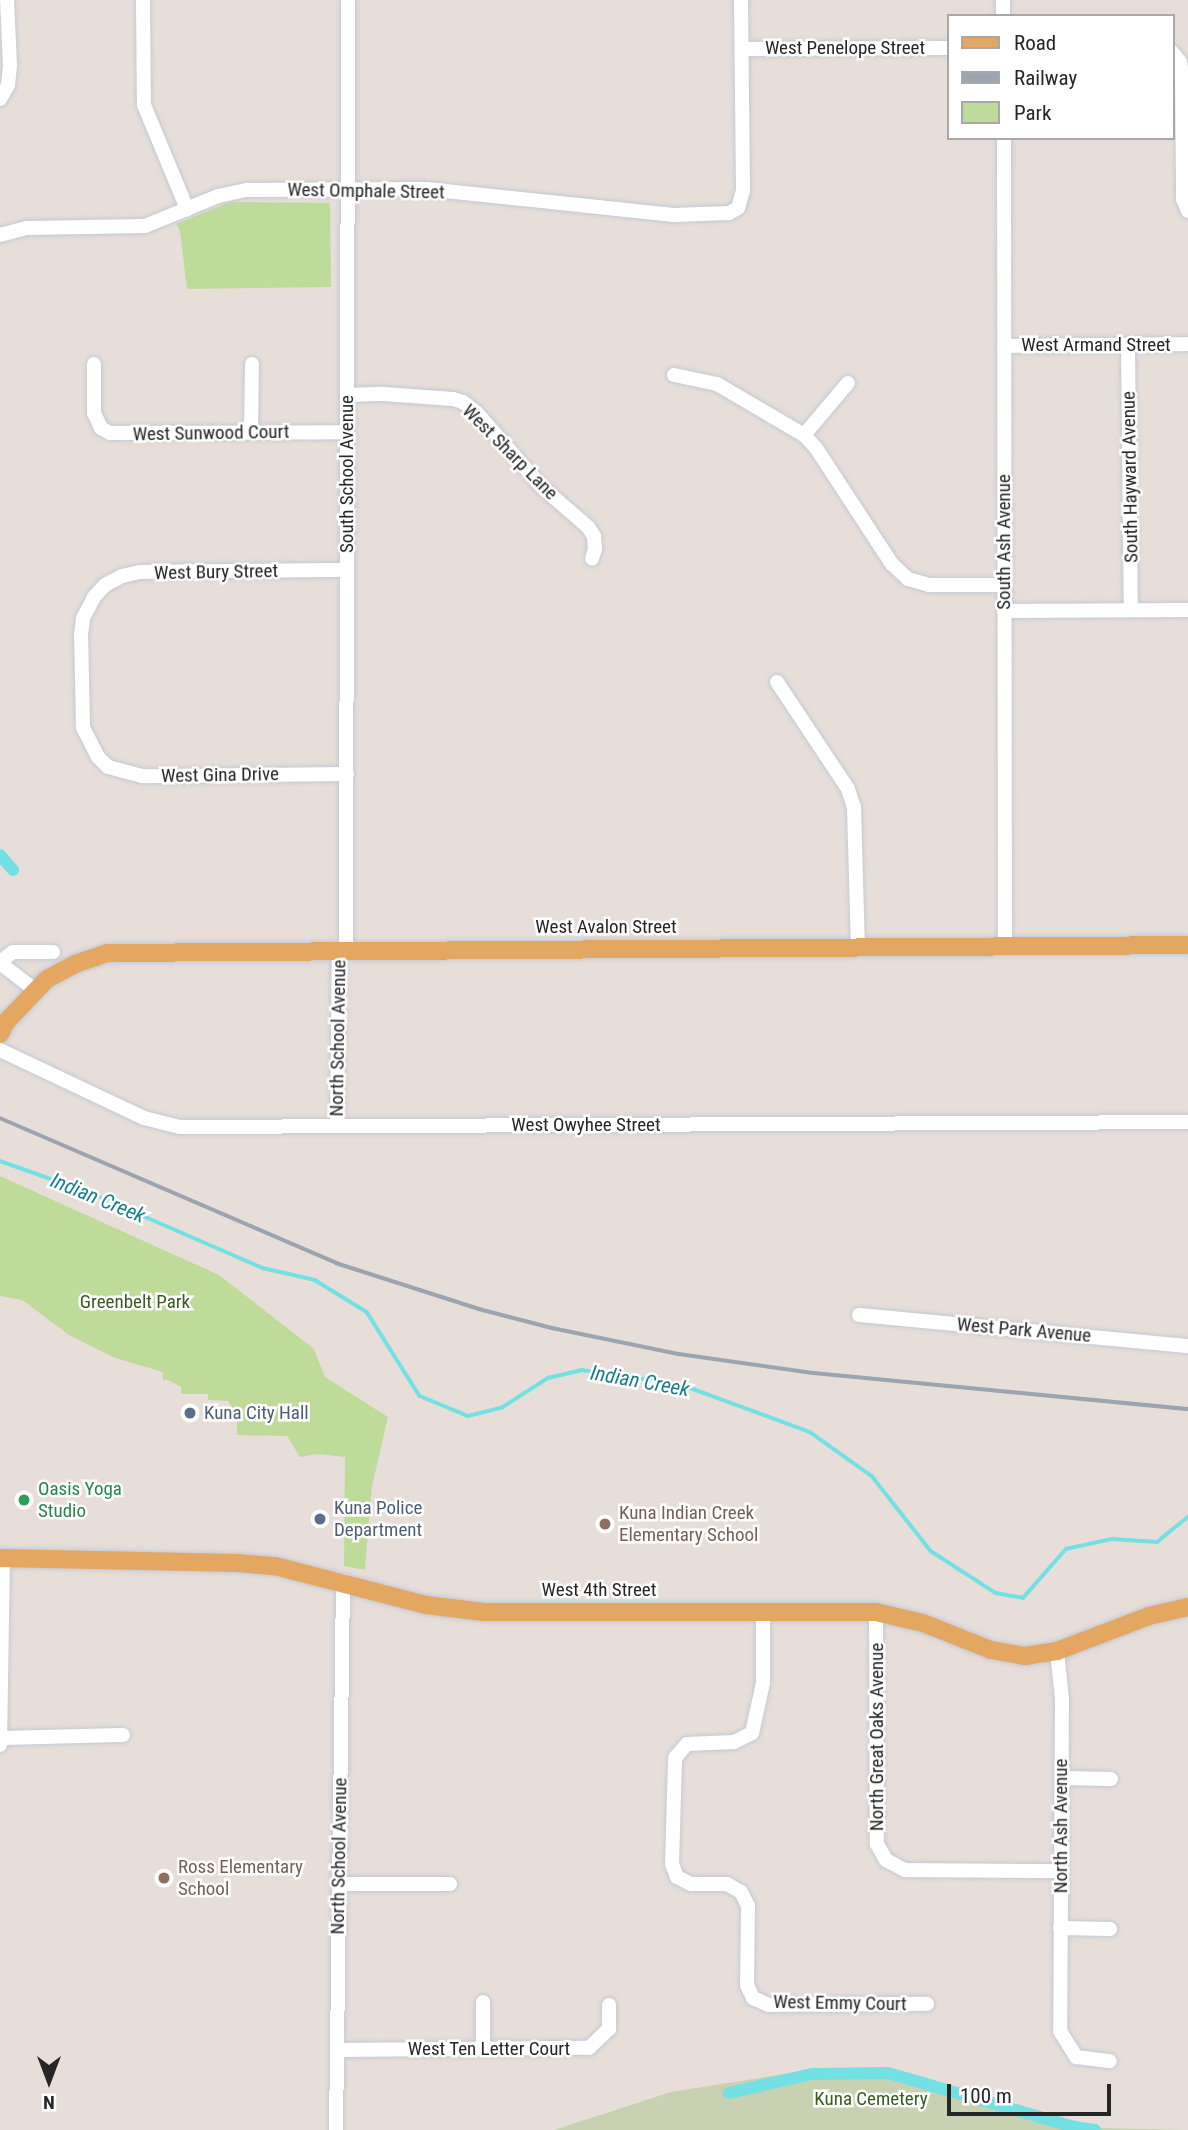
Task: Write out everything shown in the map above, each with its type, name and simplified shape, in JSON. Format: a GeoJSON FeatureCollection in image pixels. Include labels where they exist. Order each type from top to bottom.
{"type":"FeatureCollection","features":[{"type":"Feature","properties":{"kind":"main road","name":"West Avalon Street"},"geometry":{"type":"LineString","coordinates":[[0,1034],[6,1022],[47,979],[75,964],[107,953],[342,949],[1188,945]]}},
{"type":"Feature","properties":{"kind":"main road","name":"West 4th Street"},"geometry":{"type":"LineString","coordinates":[[2,1558],[238,1563],[288,1569],[343,1581],[426,1605],[471,1611],[876,1612],[923,1623],[991,1650],[1025,1656],[1057,1651],[1149,1616],[1188,1607]]}},
{"type":"Feature","properties":{"kind":"street"},"geometry":{"type":"LineString","coordinates":[[0,99],[8,85],[10,65],[8,0]]}},
{"type":"Feature","properties":{"kind":"street"},"geometry":{"type":"LineString","coordinates":[[143,0],[144,105],[187,209]]}},
{"type":"Feature","properties":{"kind":"street","name":"South School Avenue"},"geometry":{"type":"LineString","coordinates":[[342,949],[346,774],[348,0]]}},
{"type":"Feature","properties":{"kind":"street"},"geometry":{"type":"LineString","coordinates":[[741,0],[742,49]]}},
{"type":"Feature","properties":{"kind":"street","name":"West Penelope Street"},"geometry":{"type":"LineString","coordinates":[[742,49],[946,48]]}},
{"type":"Feature","properties":{"kind":"street","name":"West Omphale Street"},"geometry":{"type":"LineString","coordinates":[[0,235],[27,228],[145,226],[218,196],[247,190],[426,189],[674,215],[720,215],[738,208],[743,191],[742,49]]}},
{"type":"Feature","properties":{"kind":"street"},"geometry":{"type":"LineString","coordinates":[[1174,53],[1182,72],[1183,200],[1188,211]]}},
{"type":"Feature","properties":{"kind":"street","name":"South Ash Avenue"},"geometry":{"type":"LineString","coordinates":[[1004,140],[1004,946]]}},
{"type":"Feature","properties":{"kind":"street","name":"West Armand Street"},"geometry":{"type":"LineString","coordinates":[[1004,346],[1188,344]]}},
{"type":"Feature","properties":{"kind":"street","name":"South Hayward Avenue"},"geometry":{"type":"LineString","coordinates":[[1128,345],[1131,610]]}},
{"type":"Feature","properties":{"kind":"street","name":"West Sunwood Court"},"geometry":{"type":"LineString","coordinates":[[94,364],[94,413],[101,428],[110,433],[347,432]]}},
{"type":"Feature","properties":{"kind":"street"},"geometry":{"type":"LineString","coordinates":[[251,433],[252,364]]}},
{"type":"Feature","properties":{"kind":"street"},"geometry":{"type":"LineString","coordinates":[[674,375],[717,384],[804,435],[816,448],[892,564],[908,579],[929,585],[1004,585]]}},
{"type":"Feature","properties":{"kind":"street"},"geometry":{"type":"LineString","coordinates":[[804,435],[848,383]]}},
{"type":"Feature","properties":{"kind":"street","name":"West Sharp Lane"},"geometry":{"type":"LineString","coordinates":[[347,395],[384,394],[463,402],[476,412],[535,480],[589,527],[594,536],[595,549],[592,559]]}},
{"type":"Feature","properties":{"kind":"street","name":"West Bury Street"},"geometry":{"type":"LineString","coordinates":[[98,757],[83,727],[81,711],[83,618],[94,597],[105,585],[140,572],[347,570]]}},
{"type":"Feature","properties":{"kind":"street"},"geometry":{"type":"LineString","coordinates":[[1004,611],[1188,610]]}},
{"type":"Feature","properties":{"kind":"street"},"geometry":{"type":"LineString","coordinates":[[777,681],[848,789],[854,807],[858,947]]}},
{"type":"Feature","properties":{"kind":"street","name":"West Gina Drive"},"geometry":{"type":"LineString","coordinates":[[98,757],[121,773],[142,776],[346,774]]}},
{"type":"Feature","properties":{"kind":"street","name":"North School Avenue"},"geometry":{"type":"LineString","coordinates":[[337,1126],[342,949]]}},
{"type":"Feature","properties":{"kind":"street"},"geometry":{"type":"LineString","coordinates":[[35,990],[0,963],[13,952],[53,952]]}},
{"type":"Feature","properties":{"kind":"street","name":"West Owyhee Street"},"geometry":{"type":"LineString","coordinates":[[0,1050],[144,1118],[180,1127],[1188,1122]]}},
{"type":"Feature","properties":{"kind":"street","name":"West Park Avenue"},"geometry":{"type":"LineString","coordinates":[[859,1315],[1188,1346]]}},
{"type":"Feature","properties":{"kind":"street"},"geometry":{"type":"LineString","coordinates":[[0,1745],[2,1558]]}},
{"type":"Feature","properties":{"kind":"street","name":"North School Avenue"},"geometry":{"type":"LineString","coordinates":[[336,2130],[343,1581]]}},
{"type":"Feature","properties":{"kind":"street","name":"West Emmy Court"},"geometry":{"type":"LineString","coordinates":[[763,1610],[763,1683],[756,1725],[744,1739],[687,1744],[678,1751],[674,1766],[672,1864],[677,1877],[691,1884],[727,1884],[741,1892],[748,1906],[747,1985],[753,1998],[769,2005],[927,2004]]}},
{"type":"Feature","properties":{"kind":"street","name":"North Great Oaks Avenue"},"geometry":{"type":"LineString","coordinates":[[876,1612],[877,1844],[886,1860],[905,1870],[1061,1871]]}},
{"type":"Feature","properties":{"kind":"street","name":"North Ash Avenue"},"geometry":{"type":"LineString","coordinates":[[1057,1651],[1062,1699],[1060,2031],[1076,2057],[1110,2061]]}},
{"type":"Feature","properties":{"kind":"street"},"geometry":{"type":"LineString","coordinates":[[1,1738],[123,1735]]}},
{"type":"Feature","properties":{"kind":"street"},"geometry":{"type":"LineString","coordinates":[[1062,1778],[1111,1779]]}},
{"type":"Feature","properties":{"kind":"street"},"geometry":{"type":"LineString","coordinates":[[339,1884],[450,1884]]}},
{"type":"Feature","properties":{"kind":"street"},"geometry":{"type":"LineString","coordinates":[[1060,1928],[1110,1929]]}},
{"type":"Feature","properties":{"kind":"street"},"geometry":{"type":"LineString","coordinates":[[483,2002],[483,2049]]}},
{"type":"Feature","properties":{"kind":"street","name":"West Ten Letter Court"},"geometry":{"type":"LineString","coordinates":[[337,2050],[589,2048],[609,2029],[610,2005]]}},
{"type":"Feature","properties":{"kind":"green space"},"geometry":{"type":"Polygon","coordinates":[[[230,202],[330,203],[331,287],[187,289],[180,231],[176,224],[230,202]]]}},
{"type":"Feature","properties":{"kind":"green space","name":"Greenbelt Park"},"geometry":{"type":"Polygon","coordinates":[[[0,1176],[219,1275],[314,1349],[325,1377],[388,1417],[372,1486],[365,1570],[344,1566],[345,1457],[317,1454],[300,1457],[287,1436],[237,1435],[237,1414],[228,1401],[208,1400],[208,1394],[181,1394],[181,1387],[163,1380],[163,1372],[115,1358],[69,1335],[22,1300],[0,1296],[0,1176]]]}},
{"type":"Feature","properties":{"kind":"green space","name":"Kuna Cemetery"},"geometry":{"type":"Polygon","coordinates":[[[892,2068],[1098,2128],[1188,2130],[554,2130],[671,2092],[815,2069],[892,2068]]]}},
{"type":"Feature","properties":{"kind":"waterway"},"geometry":{"type":"LineString","coordinates":[[0,855],[13,870]]}},
{"type":"Feature","properties":{"kind":"waterway","name":"Indian Creek"},"geometry":{"type":"LineString","coordinates":[[0,1161],[88,1192],[263,1268],[315,1280],[367,1312],[420,1396],[468,1416],[503,1407],[548,1378],[582,1370],[679,1384],[810,1432],[872,1476],[931,1551],[996,1593],[1023,1598],[1066,1549],[1112,1539],[1157,1542],[1188,1517]]}},
{"type":"Feature","properties":{"kind":"waterway"},"geometry":{"type":"LineString","coordinates":[[729,2093],[812,2074],[888,2073],[1074,2127],[1095,2130]]}},
{"type":"Feature","properties":{"kind":"railway"},"geometry":{"type":"LineString","coordinates":[[0,1118],[336,1263],[479,1309],[552,1328],[679,1354],[813,1373],[1188,1409]]}},
{"type":"Feature","properties":{"kind":"place","name":"Kuna City Hall"},"geometry":{"type":"Point","coordinates":[190,1413]}},
{"type":"Feature","properties":{"kind":"place","name":"Oasis Yoga Studio"},"geometry":{"type":"Point","coordinates":[24,1500]}},
{"type":"Feature","properties":{"kind":"place","name":"Kuna Police Department"},"geometry":{"type":"Point","coordinates":[320,1519]}},
{"type":"Feature","properties":{"kind":"place","name":"Kuna Indian Creek Elementary School"},"geometry":{"type":"Point","coordinates":[605,1524]}},
{"type":"Feature","properties":{"kind":"place","name":"Ross Elementary School"},"geometry":{"type":"Point","coordinates":[164,1878]}}]}
